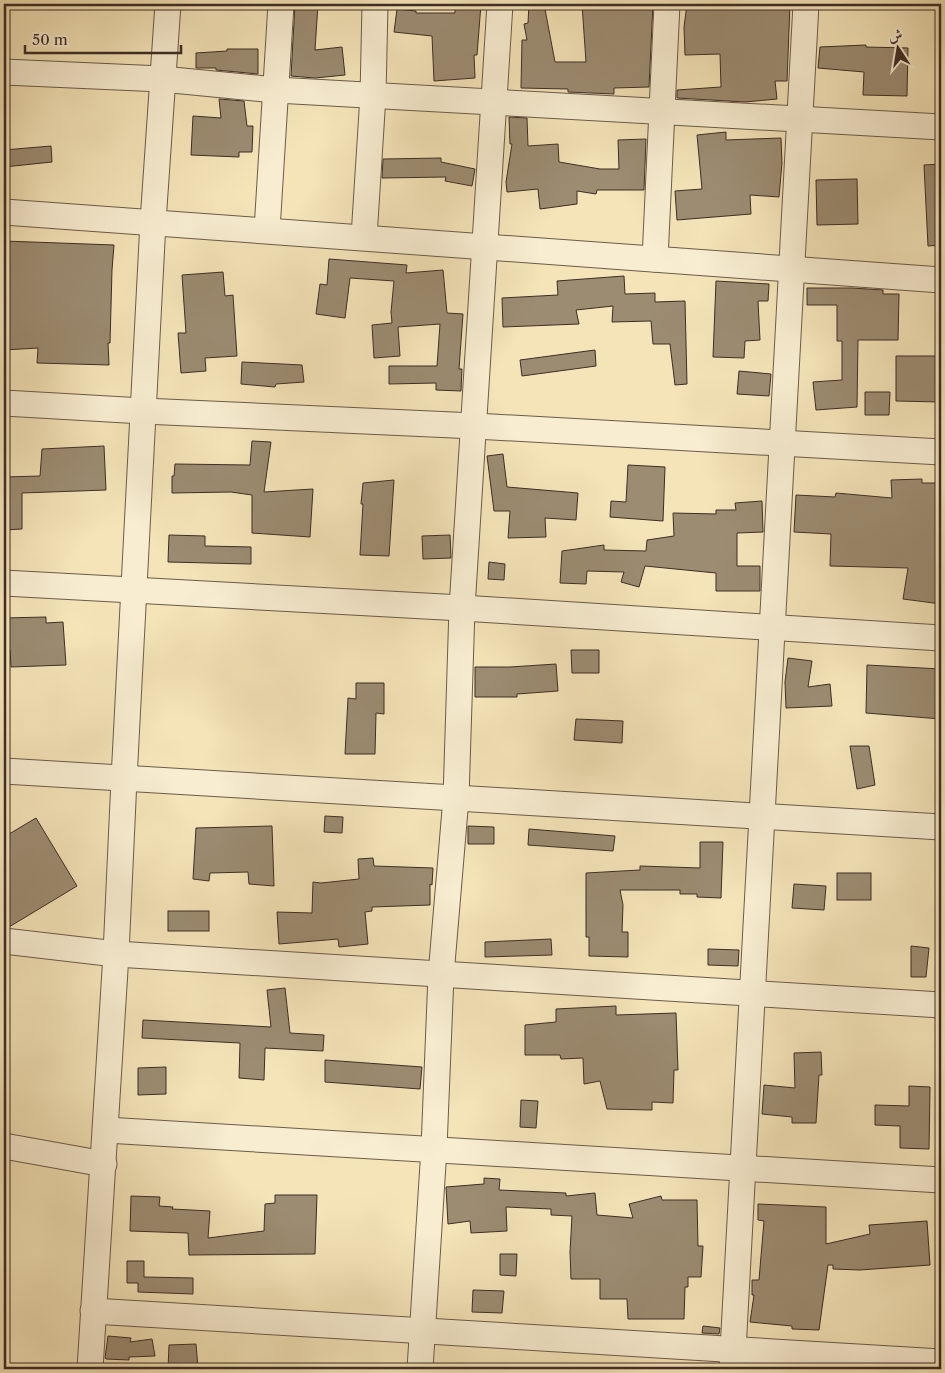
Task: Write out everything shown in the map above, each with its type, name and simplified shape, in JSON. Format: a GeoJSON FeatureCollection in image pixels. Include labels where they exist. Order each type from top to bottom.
{"type":"FeatureCollection","features":[{"type":"Feature","properties":{"kind":"street"},"geometry":{"type":"LineString","coordinates":[[90,1369],[116,954],[153,222],[168,4]]}},
{"type":"Feature","properties":{"kind":"street"},"geometry":{"type":"LineString","coordinates":[[267,230],[281,4]]}},
{"type":"Feature","properties":{"kind":"street"},"geometry":{"type":"LineString","coordinates":[[364,237],[373,96],[375,4]]}},
{"type":"Feature","properties":{"kind":"street"},"geometry":{"type":"LineString","coordinates":[[420,1369],[434,1148],[441,975],[456,798],[462,608],[475,426],[484,246],[500,4]]}},
{"type":"Feature","properties":{"kind":"street"},"geometry":{"type":"LineString","coordinates":[[656,259],[667,4]]}},
{"type":"Feature","properties":{"kind":"street"},"geometry":{"type":"LineString","coordinates":[[732,1359],[806,4]]}},
{"type":"Feature","properties":{"kind":"street"},"geometry":{"type":"LineString","coordinates":[[4,72],[162,79],[276,90],[373,96],[941,127]]}},
{"type":"Feature","properties":{"kind":"street"},"geometry":{"type":"LineString","coordinates":[[4,212],[941,280]]}},
{"type":"Feature","properties":{"kind":"street"},"geometry":{"type":"LineString","coordinates":[[4,403],[475,426],[941,452]]}},
{"type":"Feature","properties":{"kind":"street"},"geometry":{"type":"LineString","coordinates":[[4,584],[462,608],[941,638]]}},
{"type":"Feature","properties":{"kind":"street"},"geometry":{"type":"LineString","coordinates":[[4,771],[941,827]]}},
{"type":"Feature","properties":{"kind":"street"},"geometry":{"type":"LineString","coordinates":[[4,941],[116,954],[941,1005]]}},
{"type":"Feature","properties":{"kind":"street"},"geometry":{"type":"LineString","coordinates":[[106,1130],[434,1148],[941,1180]]}},
{"type":"Feature","properties":{"kind":"street"},"geometry":{"type":"LineString","coordinates":[[6,1150],[104,1164]]}},
{"type":"Feature","properties":{"kind":"street"},"geometry":{"type":"LineString","coordinates":[[93,1311],[423,1331],[732,1359],[941,1362]]}},
{"type":"Feature","properties":{"kind":"building"},"geometry":{"type":"Polygon","coordinates":[[[295,4],[318,4],[315,50],[342,47],[345,75],[315,78],[291,76],[295,4]]]}},
{"type":"Feature","properties":{"kind":"building"},"geometry":{"type":"Polygon","coordinates":[[[455,4],[481,4],[477,55],[474,55],[475,78],[434,81],[432,36],[394,32],[397,9],[416,11],[416,13],[455,13],[455,4]]]}},
{"type":"Feature","properties":{"kind":"building"},"geometry":{"type":"Polygon","coordinates":[[[529,4],[544,4],[555,62],[586,62],[582,4],[653,4],[649,87],[614,88],[614,94],[568,92],[568,89],[521,88],[522,40],[527,40],[524,24],[528,23],[529,4]]]}},
{"type":"Feature","properties":{"kind":"building"},"geometry":{"type":"Polygon","coordinates":[[[687,4],[790,4],[787,81],[775,81],[777,99],[745,102],[677,98],[677,90],[721,87],[720,54],[685,55],[684,27],[687,4]]]}},
{"type":"Feature","properties":{"kind":"building"},"geometry":{"type":"Polygon","coordinates":[[[866,45],[866,47],[908,48],[907,96],[863,95],[864,72],[818,68],[820,47],[866,45]]]}},
{"type":"Feature","properties":{"kind":"building"},"geometry":{"type":"Polygon","coordinates":[[[227,49],[258,49],[258,74],[216,70],[216,68],[196,68],[196,53],[227,51],[227,49]]]}},
{"type":"Feature","properties":{"kind":"building"},"geometry":{"type":"Polygon","coordinates":[[[219,99],[244,101],[247,126],[253,126],[252,152],[239,152],[239,157],[191,155],[193,116],[221,118],[219,99]]]}},
{"type":"Feature","properties":{"kind":"building"},"geometry":{"type":"Polygon","coordinates":[[[509,117],[527,118],[528,146],[558,144],[559,162],[600,169],[619,169],[618,140],[646,139],[644,190],[597,190],[596,194],[577,191],[577,204],[540,209],[538,189],[507,192],[506,182],[512,144],[510,144],[509,117]]]}},
{"type":"Feature","properties":{"kind":"building"},"geometry":{"type":"Polygon","coordinates":[[[726,132],[726,140],[781,138],[782,163],[779,197],[750,195],[751,214],[677,220],[675,191],[702,189],[697,135],[726,132]]]}},
{"type":"Feature","properties":{"kind":"building"},"geometry":{"type":"Polygon","coordinates":[[[51,146],[52,162],[4,167],[4,150],[51,146]]]}},
{"type":"Feature","properties":{"kind":"building"},"geometry":{"type":"Polygon","coordinates":[[[441,158],[441,162],[475,169],[472,186],[445,181],[446,177],[382,178],[383,159],[441,158]]]}},
{"type":"Feature","properties":{"kind":"building"},"geometry":{"type":"Polygon","coordinates":[[[941,164],[941,245],[928,246],[924,165],[941,164]]]}},
{"type":"Feature","properties":{"kind":"building"},"geometry":{"type":"Polygon","coordinates":[[[857,179],[858,224],[817,225],[816,180],[857,179]]]}},
{"type":"Feature","properties":{"kind":"building"},"geometry":{"type":"Polygon","coordinates":[[[4,241],[114,245],[110,343],[108,343],[109,365],[37,363],[38,348],[4,350],[9,262],[4,262],[4,241]]]}},
{"type":"Feature","properties":{"kind":"building"},"geometry":{"type":"Polygon","coordinates":[[[329,259],[407,265],[406,273],[443,270],[447,313],[463,314],[459,369],[462,369],[461,391],[436,390],[436,383],[389,384],[389,366],[437,366],[440,324],[398,327],[400,356],[374,358],[372,325],[392,323],[391,312],[394,281],[350,278],[345,318],[316,314],[320,284],[327,285],[329,259]]]}},
{"type":"Feature","properties":{"kind":"building"},"geometry":{"type":"Polygon","coordinates":[[[223,272],[225,296],[233,295],[237,356],[205,358],[206,371],[181,373],[178,333],[186,333],[182,275],[223,272]]]}},
{"type":"Feature","properties":{"kind":"building"},"geometry":{"type":"Polygon","coordinates":[[[624,276],[625,294],[655,293],[655,302],[685,301],[687,384],[675,385],[670,344],[653,344],[651,321],[612,322],[613,306],[576,310],[579,324],[503,327],[502,298],[558,295],[557,281],[624,276]]]}},
{"type":"Feature","properties":{"kind":"building"},"geometry":{"type":"Polygon","coordinates":[[[716,281],[769,284],[768,301],[758,301],[760,340],[745,341],[744,358],[713,357],[716,281]]]}},
{"type":"Feature","properties":{"kind":"building"},"geometry":{"type":"Polygon","coordinates":[[[807,288],[883,290],[883,294],[899,294],[898,340],[858,340],[857,407],[816,410],[813,382],[842,380],[842,341],[837,341],[837,305],[807,305],[807,288]]]}},
{"type":"Feature","properties":{"kind":"building"},"geometry":{"type":"Polygon","coordinates":[[[595,350],[596,366],[522,376],[520,360],[595,350]]]}},
{"type":"Feature","properties":{"kind":"building"},"geometry":{"type":"Polygon","coordinates":[[[896,356],[941,356],[941,402],[896,401],[896,356]]]}},
{"type":"Feature","properties":{"kind":"building"},"geometry":{"type":"Polygon","coordinates":[[[242,362],[302,365],[304,382],[276,384],[275,387],[241,384],[242,362]]]}},
{"type":"Feature","properties":{"kind":"building"},"geometry":{"type":"Polygon","coordinates":[[[739,371],[771,374],[769,396],[737,394],[739,371]]]}},
{"type":"Feature","properties":{"kind":"building"},"geometry":{"type":"Polygon","coordinates":[[[865,392],[890,392],[889,415],[865,415],[865,392]]]}},
{"type":"Feature","properties":{"kind":"building"},"geometry":{"type":"Polygon","coordinates":[[[252,441],[271,442],[264,492],[313,489],[310,537],[252,533],[252,495],[231,492],[172,493],[172,476],[174,476],[175,464],[250,465],[252,441]]]}},
{"type":"Feature","properties":{"kind":"building"},"geometry":{"type":"Polygon","coordinates":[[[104,446],[106,490],[22,493],[22,529],[4,530],[4,477],[40,476],[42,449],[104,446]]]}},
{"type":"Feature","properties":{"kind":"building"},"geometry":{"type":"Polygon","coordinates":[[[503,454],[507,487],[578,493],[576,520],[545,518],[546,537],[508,538],[510,511],[494,511],[487,456],[503,454]]]}},
{"type":"Feature","properties":{"kind":"building"},"geometry":{"type":"Polygon","coordinates":[[[628,465],[665,467],[663,521],[610,517],[611,501],[626,502],[628,465]]]}},
{"type":"Feature","properties":{"kind":"building"},"geometry":{"type":"Polygon","coordinates":[[[922,479],[922,483],[941,483],[941,604],[903,599],[908,568],[830,566],[831,534],[794,532],[796,495],[835,497],[836,493],[892,498],[891,480],[922,479]]]}},
{"type":"Feature","properties":{"kind":"building"},"geometry":{"type":"Polygon","coordinates":[[[394,480],[389,556],[360,555],[363,483],[394,480]]]}},
{"type":"Feature","properties":{"kind":"building"},"geometry":{"type":"Polygon","coordinates":[[[762,501],[763,532],[737,533],[737,566],[760,566],[760,591],[716,591],[716,573],[645,566],[639,587],[621,582],[624,572],[587,571],[586,584],[560,583],[562,551],[604,545],[604,550],[646,551],[647,540],[674,536],[673,513],[716,514],[716,510],[736,510],[735,503],[762,501]]]}},
{"type":"Feature","properties":{"kind":"building"},"geometry":{"type":"Polygon","coordinates":[[[169,535],[205,536],[205,546],[251,547],[251,564],[168,562],[169,535]]]}},
{"type":"Feature","properties":{"kind":"building"},"geometry":{"type":"Polygon","coordinates":[[[450,535],[451,558],[423,559],[422,536],[450,535]]]}},
{"type":"Feature","properties":{"kind":"building"},"geometry":{"type":"Polygon","coordinates":[[[489,562],[505,564],[504,580],[488,579],[489,562]]]}},
{"type":"Feature","properties":{"kind":"building"},"geometry":{"type":"Polygon","coordinates":[[[46,617],[46,623],[63,622],[66,665],[11,667],[10,650],[5,651],[4,618],[46,617]]]}},
{"type":"Feature","properties":{"kind":"building"},"geometry":{"type":"Polygon","coordinates":[[[571,650],[599,650],[599,673],[572,673],[571,650]]]}},
{"type":"Feature","properties":{"kind":"building"},"geometry":{"type":"Polygon","coordinates":[[[788,658],[812,661],[808,687],[830,684],[832,706],[786,708],[785,682],[788,658]]]}},
{"type":"Feature","properties":{"kind":"building"},"geometry":{"type":"Polygon","coordinates":[[[556,664],[558,691],[517,694],[517,697],[475,697],[475,667],[556,664]]]}},
{"type":"Feature","properties":{"kind":"building"},"geometry":{"type":"Polygon","coordinates":[[[867,665],[941,669],[941,719],[866,713],[867,665]]]}},
{"type":"Feature","properties":{"kind":"building"},"geometry":{"type":"Polygon","coordinates":[[[356,683],[384,683],[384,714],[376,713],[375,754],[345,754],[348,698],[356,699],[356,683]]]}},
{"type":"Feature","properties":{"kind":"building"},"geometry":{"type":"Polygon","coordinates":[[[576,719],[623,721],[622,743],[574,740],[576,719]]]}},
{"type":"Feature","properties":{"kind":"building"},"geometry":{"type":"Polygon","coordinates":[[[850,746],[869,746],[875,785],[857,789],[850,746]]]}},
{"type":"Feature","properties":{"kind":"building"},"geometry":{"type":"Polygon","coordinates":[[[325,816],[343,817],[342,833],[324,832],[325,816]]]}},
{"type":"Feature","properties":{"kind":"building"},"geometry":{"type":"Polygon","coordinates":[[[36,818],[77,886],[9,927],[4,927],[4,837],[36,818]]]}},
{"type":"Feature","properties":{"kind":"building"},"geometry":{"type":"Polygon","coordinates":[[[272,826],[274,886],[249,884],[248,872],[210,873],[209,881],[193,879],[196,828],[272,826]]]}},
{"type":"Feature","properties":{"kind":"building"},"geometry":{"type":"Polygon","coordinates":[[[468,826],[494,827],[494,844],[468,844],[468,826]]]}},
{"type":"Feature","properties":{"kind":"building"},"geometry":{"type":"Polygon","coordinates":[[[529,829],[615,836],[613,851],[528,845],[529,829]]]}},
{"type":"Feature","properties":{"kind":"building"},"geometry":{"type":"Polygon","coordinates":[[[700,842],[723,842],[721,898],[697,897],[697,894],[680,894],[680,890],[620,890],[623,905],[622,932],[628,932],[628,957],[589,956],[589,937],[586,937],[586,873],[640,870],[640,866],[700,868],[700,842]]]}},
{"type":"Feature","properties":{"kind":"building"},"geometry":{"type":"Polygon","coordinates":[[[373,858],[374,866],[433,868],[432,885],[430,884],[430,905],[372,907],[372,911],[365,912],[368,944],[339,947],[338,939],[279,944],[277,912],[312,913],[313,882],[321,883],[359,879],[358,859],[373,858]]]}},
{"type":"Feature","properties":{"kind":"building"},"geometry":{"type":"Polygon","coordinates":[[[837,873],[871,873],[871,900],[837,900],[837,873]]]}},
{"type":"Feature","properties":{"kind":"building"},"geometry":{"type":"Polygon","coordinates":[[[794,884],[826,886],[824,910],[792,908],[794,884]]]}},
{"type":"Feature","properties":{"kind":"building"},"geometry":{"type":"Polygon","coordinates":[[[168,911],[209,911],[209,931],[168,931],[168,911]]]}},
{"type":"Feature","properties":{"kind":"building"},"geometry":{"type":"Polygon","coordinates":[[[551,939],[552,955],[485,957],[485,942],[551,939]]]}},
{"type":"Feature","properties":{"kind":"building"},"geometry":{"type":"Polygon","coordinates":[[[911,946],[929,948],[926,977],[911,977],[911,946]]]}},
{"type":"Feature","properties":{"kind":"building"},"geometry":{"type":"Polygon","coordinates":[[[708,949],[739,950],[738,966],[708,965],[708,949]]]}},
{"type":"Feature","properties":{"kind":"building"},"geometry":{"type":"Polygon","coordinates":[[[285,988],[290,1033],[324,1035],[323,1051],[265,1048],[264,1080],[239,1078],[240,1043],[142,1038],[143,1020],[271,1027],[267,990],[285,988]]]}},
{"type":"Feature","properties":{"kind":"building"},"geometry":{"type":"Polygon","coordinates":[[[616,1006],[616,1015],[676,1013],[678,1070],[674,1070],[673,1103],[652,1102],[652,1110],[607,1109],[600,1081],[584,1084],[583,1058],[561,1059],[560,1055],[525,1055],[525,1025],[556,1022],[556,1009],[616,1006]]]}},
{"type":"Feature","properties":{"kind":"building"},"geometry":{"type":"Polygon","coordinates":[[[821,1052],[822,1075],[819,1075],[816,1123],[792,1123],[792,1117],[762,1114],[764,1085],[795,1088],[794,1053],[821,1052]]]}},
{"type":"Feature","properties":{"kind":"building"},"geometry":{"type":"Polygon","coordinates":[[[325,1060],[422,1067],[420,1089],[325,1082],[325,1060]]]}},
{"type":"Feature","properties":{"kind":"building"},"geometry":{"type":"Polygon","coordinates":[[[166,1067],[166,1094],[138,1095],[138,1068],[166,1067]]]}},
{"type":"Feature","properties":{"kind":"building"},"geometry":{"type":"Polygon","coordinates":[[[909,1086],[930,1087],[929,1149],[900,1148],[900,1126],[875,1125],[875,1105],[909,1106],[909,1086]]]}},
{"type":"Feature","properties":{"kind":"building"},"geometry":{"type":"Polygon","coordinates":[[[521,1100],[538,1101],[536,1128],[520,1127],[521,1100]]]}},
{"type":"Feature","properties":{"kind":"building"},"geometry":{"type":"Polygon","coordinates":[[[484,1178],[500,1179],[499,1190],[566,1193],[566,1196],[595,1193],[597,1215],[633,1218],[629,1204],[661,1196],[662,1200],[697,1200],[698,1246],[703,1246],[701,1277],[688,1277],[688,1287],[685,1287],[684,1319],[628,1319],[627,1299],[600,1299],[600,1279],[571,1279],[572,1216],[551,1215],[551,1209],[506,1207],[507,1231],[471,1233],[470,1221],[448,1224],[446,1187],[484,1184],[484,1178]]]}},
{"type":"Feature","properties":{"kind":"building"},"geometry":{"type":"Polygon","coordinates":[[[275,1195],[317,1195],[315,1254],[189,1255],[188,1233],[130,1231],[131,1196],[160,1197],[159,1206],[173,1207],[172,1209],[210,1211],[208,1238],[264,1231],[265,1204],[275,1203],[275,1195]]]}},
{"type":"Feature","properties":{"kind":"building"},"geometry":{"type":"Polygon","coordinates":[[[758,1204],[826,1207],[826,1244],[870,1234],[869,1225],[927,1221],[930,1265],[860,1270],[833,1269],[833,1265],[828,1265],[819,1330],[792,1329],[792,1326],[750,1322],[754,1295],[752,1295],[752,1280],[759,1280],[764,1221],[758,1220],[758,1204]]]}},
{"type":"Feature","properties":{"kind":"building"},"geometry":{"type":"Polygon","coordinates":[[[500,1254],[517,1254],[516,1276],[500,1275],[500,1254]]]}},
{"type":"Feature","properties":{"kind":"building"},"geometry":{"type":"Polygon","coordinates":[[[127,1261],[144,1261],[144,1277],[193,1278],[193,1294],[138,1292],[138,1283],[127,1283],[127,1261]]]}},
{"type":"Feature","properties":{"kind":"building"},"geometry":{"type":"Polygon","coordinates":[[[473,1290],[504,1291],[502,1313],[472,1312],[473,1290]]]}},
{"type":"Feature","properties":{"kind":"building"},"geometry":{"type":"Polygon","coordinates":[[[703,1326],[720,1328],[719,1334],[702,1333],[703,1326]]]}},
{"type":"Feature","properties":{"kind":"building"},"geometry":{"type":"Polygon","coordinates":[[[108,1336],[131,1338],[130,1342],[152,1339],[155,1356],[129,1357],[129,1360],[106,1359],[108,1336]]]}},
{"type":"Feature","properties":{"kind":"building"},"geometry":{"type":"Polygon","coordinates":[[[196,1344],[198,1368],[168,1369],[169,1345],[196,1344]]]}}]}
